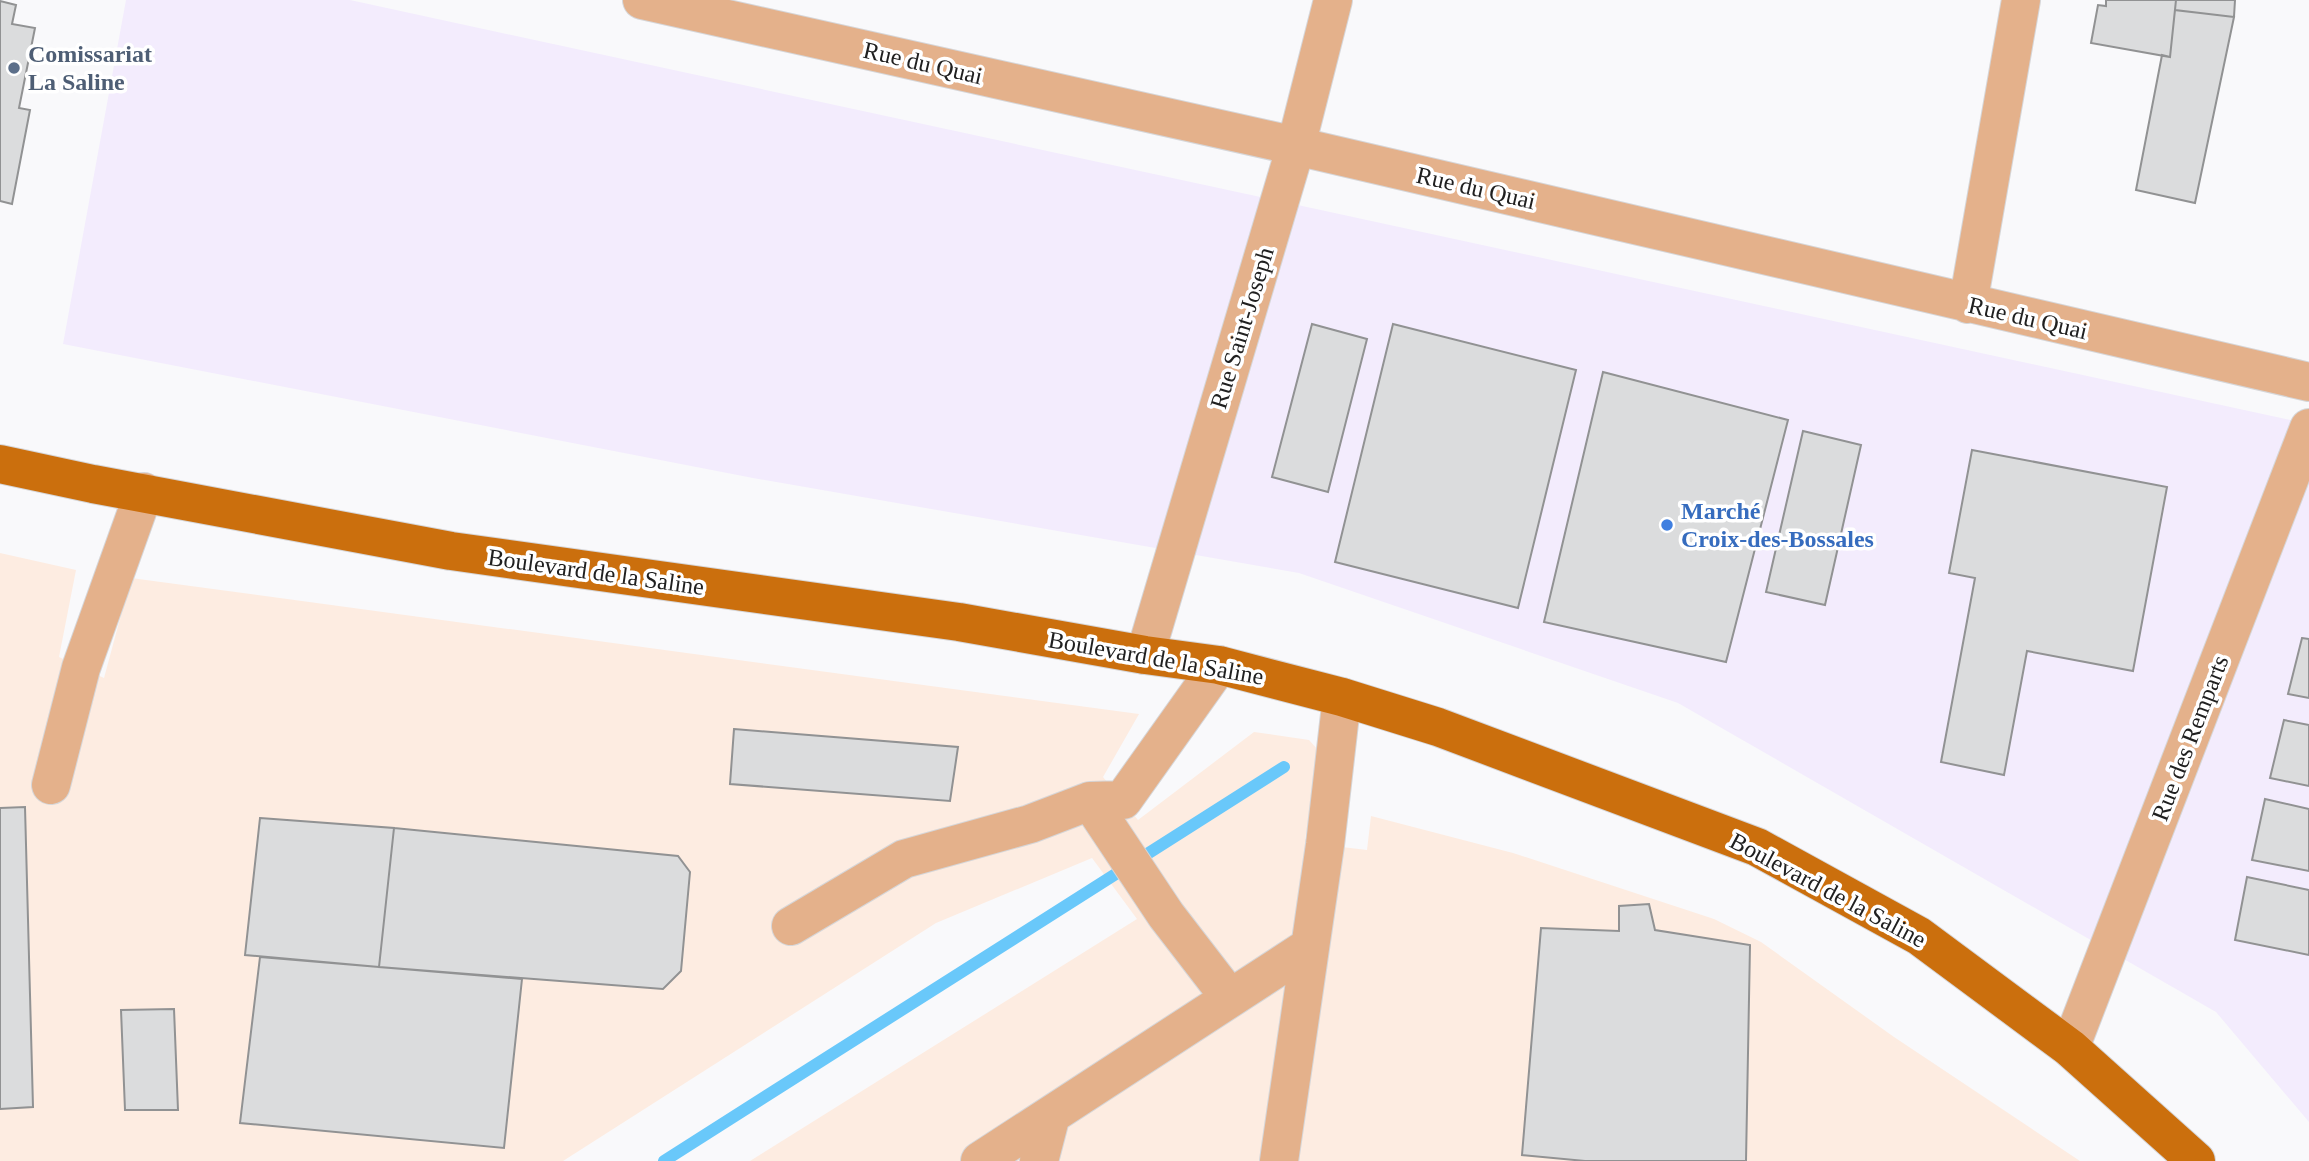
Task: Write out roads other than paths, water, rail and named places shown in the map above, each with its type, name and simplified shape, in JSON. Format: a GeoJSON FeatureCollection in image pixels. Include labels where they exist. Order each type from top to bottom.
{"type":"FeatureCollection","features":[{"type":"Feature","properties":{"kind":"main road","name":"Boulevard de la Saline"},"geometry":{"type":"LineString","coordinates":[[0,464],[451,551],[959,622],[1145,655],[1219,665],[1342,697],[1438,727],[1757,847],[1919,936],[2070,1048],[2196,1161]]}},
{"type":"Feature","properties":{"kind":"street","name":"Rue du Quai"},"geometry":{"type":"LineString","coordinates":[[642,0],[738,10],[1296,146],[2309,382]]}},
{"type":"Feature","properties":{"kind":"street","name":"Rue Saint-Joseph"},"geometry":{"type":"LineString","coordinates":[[1145,655],[1296,146],[1333,0]]}},
{"type":"Feature","properties":{"kind":"street"},"geometry":{"type":"LineString","coordinates":[[1968,304],[2021,0]]}},
{"type":"Feature","properties":{"kind":"street","name":"Rue des Remparts"},"geometry":{"type":"LineString","coordinates":[[2070,1048],[2309,428]]}},
{"type":"Feature","properties":{"kind":"street"},"geometry":{"type":"LineString","coordinates":[[51,785],[81,668],[144,492]]}},
{"type":"Feature","properties":{"kind":"street"},"geometry":{"type":"LineString","coordinates":[[792,926],[904,859],[1030,824],[1090,801],[1124,800],[1219,665]]}},
{"type":"Feature","properties":{"kind":"street"},"geometry":{"type":"LineString","coordinates":[[1279,1161],[1325,845],[1342,697]]}},
{"type":"Feature","properties":{"kind":"street"},"geometry":{"type":"LineString","coordinates":[[1090,801],[1166,915],[1230,998]]}},
{"type":"Feature","properties":{"kind":"street"},"geometry":{"type":"LineString","coordinates":[[980,1161],[1309,947]]}},
{"type":"Feature","properties":{"kind":"street"},"geometry":{"type":"LineString","coordinates":[[1039,1161],[1051,1115]]}},
{"type":"Feature","properties":{"kind":"waterway"},"geometry":{"type":"LineString","coordinates":[[664,1161],[1284,767]]}},
{"type":"Feature","properties":{"kind":"place","name":"Comissariat La Saline"},"geometry":{"type":"Point","coordinates":[14,68]}},
{"type":"Feature","properties":{"kind":"place","name":"Marché Croix-des-Bossales"},"geometry":{"type":"Point","coordinates":[1667,525]}}]}
